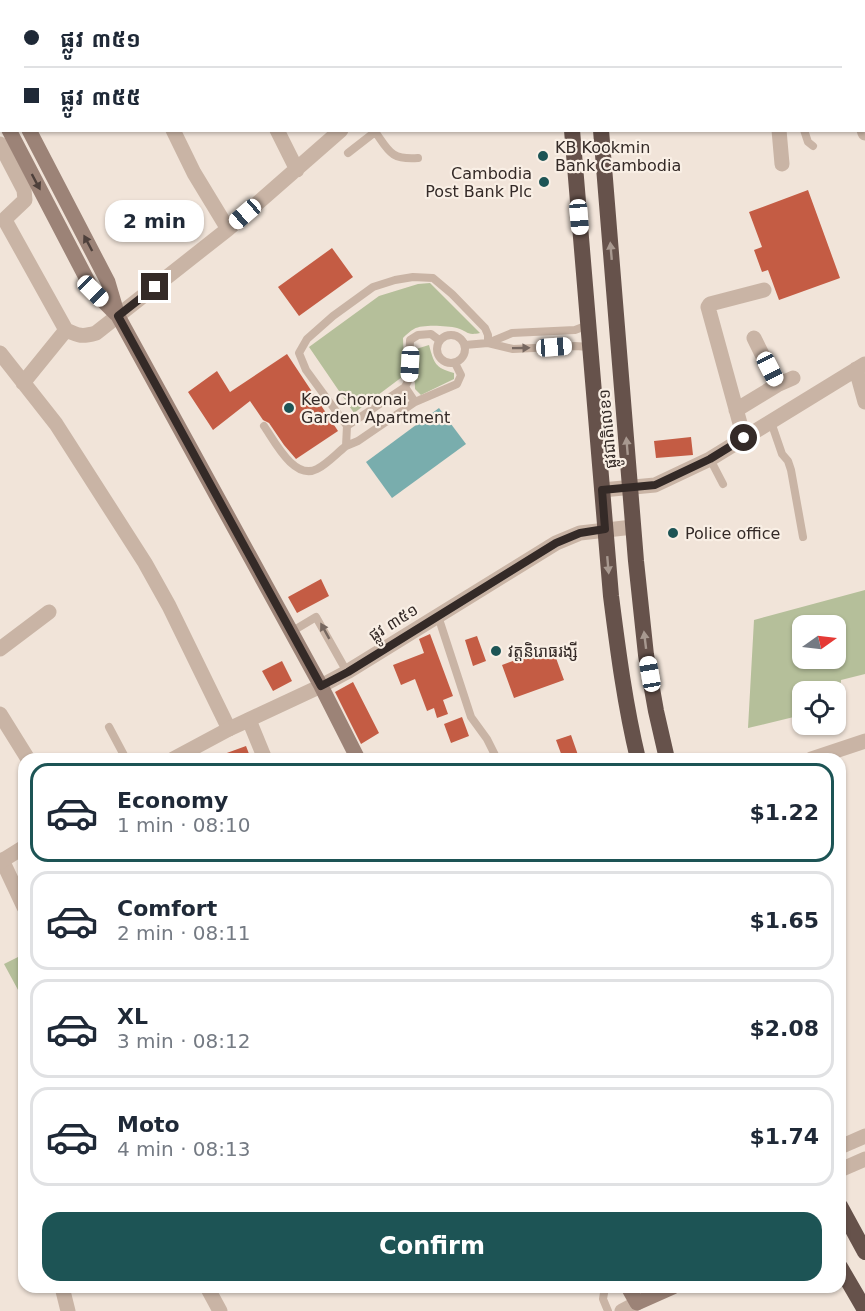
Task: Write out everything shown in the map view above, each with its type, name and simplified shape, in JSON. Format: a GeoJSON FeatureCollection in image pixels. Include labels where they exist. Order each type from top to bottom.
{"type":"FeatureCollection","features":[{"type":"Feature","properties":{"kind":"highway","name":"ផ្លូវជាតិលេខ១"},"geometry":{"type":"LineString","coordinates":[[572,132],[605,529],[619,663],[637,753]]}},
{"type":"Feature","properties":{"kind":"highway","name":"ផ្លូវជាតិលេខ១"},"geometry":{"type":"LineString","coordinates":[[601,132],[633,527],[646,655],[666,753]]}},
{"type":"Feature","properties":{"kind":"highway"},"geometry":{"type":"LineString","coordinates":[[846,1218],[865,1252]]}},
{"type":"Feature","properties":{"kind":"highway"},"geometry":{"type":"LineString","coordinates":[[846,1277],[865,1310]]}},
{"type":"Feature","properties":{"kind":"main road"},"geometry":{"type":"LineString","coordinates":[[10,132],[93,291],[118,316]]}},
{"type":"Feature","properties":{"kind":"main road"},"geometry":{"type":"LineString","coordinates":[[30,132],[108,282],[118,316],[321,686],[355,753]]}},
{"type":"Feature","properties":{"kind":"main road"},"geometry":{"type":"LineString","coordinates":[[631,1293],[637,1303],[660,1293]]}},
{"type":"Feature","properties":{"kind":"street"},"geometry":{"type":"LineString","coordinates":[[174,132],[194,173],[228,229]]}},
{"type":"Feature","properties":{"kind":"street"},"geometry":{"type":"LineString","coordinates":[[278,132],[297,170]]}},
{"type":"Feature","properties":{"kind":"street"},"geometry":{"type":"LineString","coordinates":[[0,144],[24,190],[25,200],[6,219],[7,224],[66,330],[78,336],[87,336],[96,333],[228,229],[339,132]]}},
{"type":"Feature","properties":{"kind":"street"},"geometry":{"type":"LineString","coordinates":[[779,132],[782,164]]}},
{"type":"Feature","properties":{"kind":"street"},"geometry":{"type":"LineString","coordinates":[[744,438],[708,308],[710,304],[765,290]]}},
{"type":"Feature","properties":{"kind":"street"},"geometry":{"type":"LineString","coordinates":[[23,383],[66,330]]}},
{"type":"Feature","properties":{"kind":"street"},"geometry":{"type":"LineString","coordinates":[[754,338],[777,385]]}},
{"type":"Feature","properties":{"kind":"street"},"geometry":{"type":"LineString","coordinates":[[0,354],[56,424],[145,563],[169,606],[229,729]]}},
{"type":"Feature","properties":{"kind":"street"},"geometry":{"type":"LineString","coordinates":[[602,490],[655,485],[710,459],[861,366],[865,402]]}},
{"type":"Feature","properties":{"kind":"street"},"geometry":{"type":"LineString","coordinates":[[736,410],[793,378]]}},
{"type":"Feature","properties":{"kind":"street","name":"ផ្លូវ ៣៥១"},"geometry":{"type":"LineString","coordinates":[[184,753],[348,672],[556,543],[580,533],[633,527]]}},
{"type":"Feature","properties":{"kind":"street"},"geometry":{"type":"LineString","coordinates":[[0,649],[49,612]]}},
{"type":"Feature","properties":{"kind":"street"},"geometry":{"type":"LineString","coordinates":[[0,714],[24,753]]}},
{"type":"Feature","properties":{"kind":"street"},"geometry":{"type":"LineString","coordinates":[[249,720],[263,753]]}},
{"type":"Feature","properties":{"kind":"street"},"geometry":{"type":"LineString","coordinates":[[829,753],[865,741]]}},
{"type":"Feature","properties":{"kind":"street"},"geometry":{"type":"LineString","coordinates":[[18,851],[1,861],[18,894]]}},
{"type":"Feature","properties":{"kind":"street"},"geometry":{"type":"LineString","coordinates":[[846,1144],[865,1136]]}},
{"type":"Feature","properties":{"kind":"street"},"geometry":{"type":"LineString","coordinates":[[846,1167],[865,1159]]}},
{"type":"Feature","properties":{"kind":"street"},"geometry":{"type":"LineString","coordinates":[[64,1293],[68,1311]]}},
{"type":"Feature","properties":{"kind":"street"},"geometry":{"type":"LineString","coordinates":[[210,1293],[220,1311]]}},
{"type":"Feature","properties":{"kind":"street"},"geometry":{"type":"LineString","coordinates":[[622,1311],[637,1303]]}},
{"type":"Feature","properties":{"kind":"lane"},"geometry":{"type":"LineString","coordinates":[[348,153],[373,132]]}},
{"type":"Feature","properties":{"kind":"lane"},"geometry":{"type":"LineString","coordinates":[[375,132],[394,156],[406,159],[418,158]]}},
{"type":"Feature","properties":{"kind":"lane"},"geometry":{"type":"LineString","coordinates":[[805,132],[808,142],[813,146]]}},
{"type":"Feature","properties":{"kind":"lane"},"geometry":{"type":"LineString","coordinates":[[346,446],[347,426],[306,370],[299,353],[307,339],[333,316],[373,287],[413,277],[433,278],[485,328],[488,343]]}},
{"type":"Feature","properties":{"kind":"lane"},"geometry":{"type":"LineString","coordinates":[[465,345],[488,343],[512,333],[575,330],[588,325]]}},
{"type":"Feature","properties":{"kind":"lane"},"geometry":{"type":"LineString","coordinates":[[347,426],[405,387],[409,379],[410,340],[418,335],[431,334],[439,340]]}},
{"type":"Feature","properties":{"kind":"lane"},"geometry":{"type":"LineString","coordinates":[[452,334],[462,339],[465,345],[464,356],[455,363],[444,362],[438,356],[436,348],[439,340],[452,334]]}},
{"type":"Feature","properties":{"kind":"lane"},"geometry":{"type":"LineString","coordinates":[[488,343],[513,349],[590,347]]}},
{"type":"Feature","properties":{"kind":"lane"},"geometry":{"type":"LineString","coordinates":[[264,426],[290,463],[302,470],[317,469],[346,446],[358,441],[416,402],[457,384],[461,375],[455,363]]}},
{"type":"Feature","properties":{"kind":"lane"},"geometry":{"type":"LineString","coordinates":[[405,387],[416,402]]}},
{"type":"Feature","properties":{"kind":"lane"},"geometry":{"type":"LineString","coordinates":[[771,422],[782,454],[791,470],[803,537]]}},
{"type":"Feature","properties":{"kind":"lane"},"geometry":{"type":"LineString","coordinates":[[710,459],[723,484]]}},
{"type":"Feature","properties":{"kind":"lane"},"geometry":{"type":"LineString","coordinates":[[438,616],[471,717],[494,753]]}},
{"type":"Feature","properties":{"kind":"lane"},"geometry":{"type":"LineString","coordinates":[[291,632],[316,617],[348,672]]}},
{"type":"Feature","properties":{"kind":"lane"},"geometry":{"type":"LineString","coordinates":[[109,727],[123,753]]}},
{"type":"Feature","properties":{"kind":"lane"},"geometry":{"type":"LineString","coordinates":[[604,1293],[603,1299],[608,1311]]}},
{"type":"Feature","properties":{"kind":"green space"},"geometry":{"type":"Polygon","coordinates":[[[430,283],[480,333],[469,334],[457,328],[441,326],[423,326],[413,330],[403,338],[402,377],[354,413],[309,347],[379,296],[418,284],[430,283]]]}},
{"type":"Feature","properties":{"kind":"green space"},"geometry":{"type":"Polygon","coordinates":[[[429,345],[436,364],[454,373],[454,379],[421,395],[415,389],[414,361],[416,349],[429,345]]]}},
{"type":"Feature","properties":{"kind":"green space"},"geometry":{"type":"Polygon","coordinates":[[[865,590],[865,674],[841,681],[792,681],[792,717],[748,728],[754,620],[865,590]]]}},
{"type":"Feature","properties":{"kind":"green space"},"geometry":{"type":"Polygon","coordinates":[[[18,957],[18,990],[4,964],[18,957]]]}},
{"type":"Feature","properties":{"kind":"water"},"geometry":{"type":"Polygon","coordinates":[[[439,408],[466,444],[392,498],[366,462],[439,408]]]}},
{"type":"Feature","properties":{"kind":"building"},"geometry":{"type":"Polygon","coordinates":[[[808,190],[840,278],[779,300],[768,270],[762,272],[754,250],[762,247],[749,212],[808,190]]]}},
{"type":"Feature","properties":{"kind":"building"},"geometry":{"type":"Polygon","coordinates":[[[332,248],[353,277],[299,316],[278,287],[332,248]]]}},
{"type":"Feature","properties":{"kind":"building","name":"Keo Choronai Garden Apartment"},"geometry":{"type":"Polygon","coordinates":[[[287,354],[338,431],[296,459],[250,401],[213,430],[188,392],[217,371],[230,392],[287,354]]]}},
{"type":"Feature","properties":{"kind":"building"},"geometry":{"type":"Polygon","coordinates":[[[691,437],[693,455],[656,458],[654,441],[691,437]]]}},
{"type":"Feature","properties":{"kind":"building"},"geometry":{"type":"Polygon","coordinates":[[[321,579],[329,596],[297,613],[288,597],[321,579]]]}},
{"type":"Feature","properties":{"kind":"building"},"geometry":{"type":"Polygon","coordinates":[[[430,634],[453,696],[443,700],[448,714],[437,718],[434,708],[427,711],[415,679],[401,685],[393,665],[424,653],[419,639],[430,634]]]}},
{"type":"Feature","properties":{"kind":"building"},"geometry":{"type":"Polygon","coordinates":[[[477,636],[486,661],[473,666],[465,640],[477,636]]]}},
{"type":"Feature","properties":{"kind":"building"},"geometry":{"type":"Polygon","coordinates":[[[552,647],[564,680],[514,698],[502,665],[552,647]]]}},
{"type":"Feature","properties":{"kind":"building"},"geometry":{"type":"Polygon","coordinates":[[[282,661],[292,681],[273,691],[262,671],[282,661]]]}},
{"type":"Feature","properties":{"kind":"building"},"geometry":{"type":"Polygon","coordinates":[[[353,682],[379,733],[361,744],[335,692],[353,682]]]}},
{"type":"Feature","properties":{"kind":"building"},"geometry":{"type":"Polygon","coordinates":[[[462,717],[469,736],[451,743],[444,724],[462,717]]]}},
{"type":"Feature","properties":{"kind":"building"},"geometry":{"type":"Polygon","coordinates":[[[571,735],[577,753],[561,753],[556,740],[571,735]]]}},
{"type":"Feature","properties":{"kind":"building"},"geometry":{"type":"Polygon","coordinates":[[[246,746],[249,753],[227,753],[246,746]]]}},
{"type":"Feature","properties":{"kind":"place","name":"KB Kookmin Bank Cambodia"},"geometry":{"type":"Point","coordinates":[543,156]}},
{"type":"Feature","properties":{"kind":"place","name":"Cambodia Post Bank Plc"},"geometry":{"type":"Point","coordinates":[544,182]}},
{"type":"Feature","properties":{"kind":"place","name":"Keo Choronai Garden Apartment"},"geometry":{"type":"Point","coordinates":[289,408]}},
{"type":"Feature","properties":{"kind":"place","name":"Police office"},"geometry":{"type":"Point","coordinates":[673,533]}},
{"type":"Feature","properties":{"kind":"place","name":"វត្តនិរោធរង្សី"},"geometry":{"type":"Point","coordinates":[496,651]}},
{"type":"Feature","properties":{"kind":"route"},"geometry":{"type":"LineString","coordinates":[[155,287],[118,316],[321,686],[348,672],[556,543],[580,533],[605,529],[602,490],[655,485],[710,459],[744,438]]}}]}
